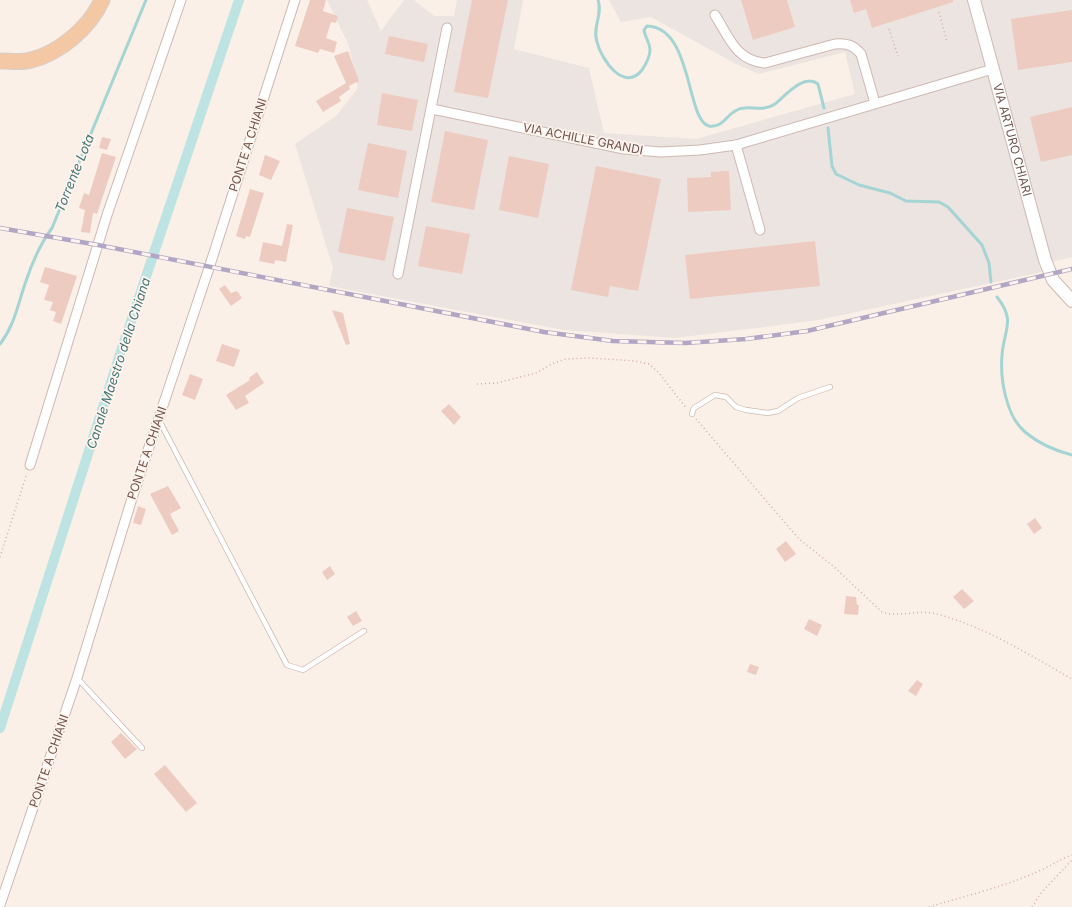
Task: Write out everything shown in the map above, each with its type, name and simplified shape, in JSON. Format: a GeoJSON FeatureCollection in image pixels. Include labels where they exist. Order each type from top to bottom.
{"type":"FeatureCollection","features":[{"type":"Feature","properties":{"kind":"main road"},"geometry":{"type":"LineString","coordinates":[[0,61],[31,60],[53,51],[79,32],[98,9],[102,0]]}},
{"type":"Feature","properties":{"kind":"street"},"geometry":{"type":"LineString","coordinates":[[30,465],[105,222],[181,0]]}},
{"type":"Feature","properties":{"kind":"street","name":"PONTE A CHIANI"},"geometry":{"type":"LineString","coordinates":[[0,905],[77,678],[133,495],[209,268],[295,0]]}},
{"type":"Feature","properties":{"kind":"street","name":"VIA ARTURO CHIARI"},"geometry":{"type":"LineString","coordinates":[[974,0],[1044,260],[1053,280],[1072,301]]}},
{"type":"Feature","properties":{"kind":"street"},"geometry":{"type":"LineString","coordinates":[[715,15],[735,47],[744,57],[754,62],[765,63],[835,44],[846,43],[856,48],[861,54],[875,103]]}},
{"type":"Feature","properties":{"kind":"street"},"geometry":{"type":"LineString","coordinates":[[398,274],[447,28]]}},
{"type":"Feature","properties":{"kind":"street","name":"VIA ACHILLE GRANDI"},"geometry":{"type":"LineString","coordinates":[[432,108],[624,149],[661,152],[700,150],[736,144],[993,69]]}},
{"type":"Feature","properties":{"kind":"street"},"geometry":{"type":"LineString","coordinates":[[736,144],[760,230]]}},
{"type":"Feature","properties":{"kind":"lane"},"geometry":{"type":"LineString","coordinates":[[692,414],[694,408],[715,395],[726,397],[736,407],[768,413],[778,411],[798,398],[830,387]]}},
{"type":"Feature","properties":{"kind":"lane"},"geometry":{"type":"LineString","coordinates":[[159,418],[287,665],[303,670],[364,631]]}},
{"type":"Feature","properties":{"kind":"lane"},"geometry":{"type":"LineString","coordinates":[[77,678],[142,748]]}},
{"type":"Feature","properties":{"kind":"path"},"geometry":{"type":"LineString","coordinates":[[939,12],[947,42]]}},
{"type":"Feature","properties":{"kind":"path"},"geometry":{"type":"LineString","coordinates":[[889,29],[898,56]]}},
{"type":"Feature","properties":{"kind":"path"},"geometry":{"type":"LineString","coordinates":[[477,384],[497,383],[536,373],[554,363],[566,360],[590,358],[635,361],[649,364],[659,373],[692,414],[799,539],[833,566],[882,612],[890,615],[922,611],[978,628],[1072,679]]}},
{"type":"Feature","properties":{"kind":"path"},"geometry":{"type":"LineString","coordinates":[[0,557],[30,465]]}},
{"type":"Feature","properties":{"kind":"path"},"geometry":{"type":"LineString","coordinates":[[929,907],[1040,871],[1062,858],[1072,855]]}},
{"type":"Feature","properties":{"kind":"path"},"geometry":{"type":"LineString","coordinates":[[1032,907],[1041,893],[1072,860]]}},
{"type":"Feature","properties":{"kind":"shaded area"},"geometry":{"type":"Polygon","coordinates":[[[327,0],[367,0],[381,31],[404,0],[414,0],[434,16],[454,16],[457,0],[523,0],[514,49],[589,68],[604,133],[696,139],[855,94],[845,52],[759,74],[736,64],[651,17],[621,22],[609,0],[1072,0],[1072,257],[1039,265],[1042,272],[819,320],[675,338],[564,330],[329,286],[333,268],[295,144],[336,116],[358,88],[349,46],[327,0]]]}},
{"type":"Feature","properties":{"kind":"building"},"geometry":{"type":"Polygon","coordinates":[[[310,0],[326,0],[323,11],[338,16],[336,23],[331,22],[326,38],[337,42],[334,53],[320,49],[318,53],[295,46],[310,0]]]}},
{"type":"Feature","properties":{"kind":"building"},"geometry":{"type":"Polygon","coordinates":[[[472,0],[508,0],[488,98],[454,92],[472,0]]]}},
{"type":"Feature","properties":{"kind":"building"},"geometry":{"type":"Polygon","coordinates":[[[741,0],[787,0],[795,27],[753,40],[741,0]]]}},
{"type":"Feature","properties":{"kind":"building"},"geometry":{"type":"Polygon","coordinates":[[[850,0],[953,0],[953,2],[872,28],[866,9],[854,13],[850,0]]]}},
{"type":"Feature","properties":{"kind":"building"},"geometry":{"type":"Polygon","coordinates":[[[1072,10],[1072,62],[1018,70],[1011,19],[1072,10]]]}},
{"type":"Feature","properties":{"kind":"building"},"geometry":{"type":"Polygon","coordinates":[[[389,36],[428,44],[424,62],[385,54],[389,36]]]}},
{"type":"Feature","properties":{"kind":"building"},"geometry":{"type":"Polygon","coordinates":[[[348,51],[359,81],[349,86],[350,89],[339,97],[341,101],[323,112],[316,101],[346,83],[334,56],[348,51]]]}},
{"type":"Feature","properties":{"kind":"building"},"geometry":{"type":"Polygon","coordinates":[[[382,93],[418,100],[412,131],[377,125],[382,93]]]}},
{"type":"Feature","properties":{"kind":"building"},"geometry":{"type":"Polygon","coordinates":[[[1072,107],[1072,155],[1041,162],[1030,117],[1072,107]]]}},
{"type":"Feature","properties":{"kind":"building"},"geometry":{"type":"Polygon","coordinates":[[[445,131],[488,140],[474,210],[431,202],[445,131]]]}},
{"type":"Feature","properties":{"kind":"building"},"geometry":{"type":"Polygon","coordinates":[[[102,137],[111,139],[107,150],[99,148],[102,137]]]}},
{"type":"Feature","properties":{"kind":"building"},"geometry":{"type":"Polygon","coordinates":[[[368,143],[407,151],[398,198],[358,190],[368,143]]]}},
{"type":"Feature","properties":{"kind":"building"},"geometry":{"type":"Polygon","coordinates":[[[102,153],[116,157],[97,214],[93,213],[90,233],[81,232],[85,210],[79,208],[84,193],[89,195],[102,153]]]}},
{"type":"Feature","properties":{"kind":"building"},"geometry":{"type":"Polygon","coordinates":[[[265,155],[280,161],[271,180],[259,175],[265,155]]]}},
{"type":"Feature","properties":{"kind":"building"},"geometry":{"type":"Polygon","coordinates":[[[509,156],[549,164],[538,218],[499,210],[509,156]]]}},
{"type":"Feature","properties":{"kind":"building"},"geometry":{"type":"Polygon","coordinates":[[[596,166],[661,179],[638,291],[610,286],[608,297],[571,290],[596,166]]]}},
{"type":"Feature","properties":{"kind":"building"},"geometry":{"type":"Polygon","coordinates":[[[729,171],[731,210],[688,212],[687,178],[711,177],[711,172],[729,171]]]}},
{"type":"Feature","properties":{"kind":"building"},"geometry":{"type":"Polygon","coordinates":[[[250,189],[264,193],[250,237],[246,236],[245,239],[236,236],[250,189]]]}},
{"type":"Feature","properties":{"kind":"building"},"geometry":{"type":"Polygon","coordinates":[[[347,208],[394,217],[385,261],[338,252],[347,208]]]}},
{"type":"Feature","properties":{"kind":"building"},"geometry":{"type":"Polygon","coordinates":[[[287,224],[293,225],[286,262],[275,260],[274,264],[259,261],[263,242],[282,246],[287,224]]]}},
{"type":"Feature","properties":{"kind":"building"},"geometry":{"type":"Polygon","coordinates":[[[426,226],[470,234],[462,274],[418,266],[426,226]]]}},
{"type":"Feature","properties":{"kind":"building"},"geometry":{"type":"Polygon","coordinates":[[[815,241],[820,286],[690,299],[685,255],[815,241]]]}},
{"type":"Feature","properties":{"kind":"building"},"geometry":{"type":"Polygon","coordinates":[[[45,267],[77,276],[61,324],[53,321],[56,312],[50,310],[53,302],[44,300],[49,285],[40,282],[45,267]]]}},
{"type":"Feature","properties":{"kind":"building"},"geometry":{"type":"Polygon","coordinates":[[[225,285],[231,293],[237,291],[242,298],[231,306],[219,289],[225,285]]]}},
{"type":"Feature","properties":{"kind":"building"},"geometry":{"type":"Polygon","coordinates":[[[332,310],[343,313],[350,344],[346,345],[332,310]]]}},
{"type":"Feature","properties":{"kind":"building"},"geometry":{"type":"Polygon","coordinates":[[[222,344],[240,350],[234,367],[216,361],[222,344]]]}},
{"type":"Feature","properties":{"kind":"building"},"geometry":{"type":"Polygon","coordinates":[[[257,372],[264,383],[245,396],[249,403],[236,410],[226,395],[250,380],[249,378],[257,372]]]}},
{"type":"Feature","properties":{"kind":"building"},"geometry":{"type":"Polygon","coordinates":[[[190,374],[203,379],[195,400],[182,395],[190,374]]]}},
{"type":"Feature","properties":{"kind":"building"},"geometry":{"type":"Polygon","coordinates":[[[449,404],[461,417],[454,425],[441,411],[449,404]]]}},
{"type":"Feature","properties":{"kind":"building"},"geometry":{"type":"Polygon","coordinates":[[[168,486],[181,508],[170,514],[179,531],[172,535],[150,494],[168,486]]]}},
{"type":"Feature","properties":{"kind":"building"},"geometry":{"type":"Polygon","coordinates":[[[138,506],[146,509],[141,525],[133,523],[138,506]]]}},
{"type":"Feature","properties":{"kind":"building"},"geometry":{"type":"Polygon","coordinates":[[[1035,518],[1042,528],[1034,534],[1027,524],[1035,518]]]}},
{"type":"Feature","properties":{"kind":"building"},"geometry":{"type":"Polygon","coordinates":[[[786,541],[796,554],[785,562],[776,549],[786,541]]]}},
{"type":"Feature","properties":{"kind":"building"},"geometry":{"type":"Polygon","coordinates":[[[330,566],[335,574],[327,580],[322,572],[330,566]]]}},
{"type":"Feature","properties":{"kind":"building"},"geometry":{"type":"Polygon","coordinates":[[[962,589],[974,601],[964,609],[953,597],[962,589]]]}},
{"type":"Feature","properties":{"kind":"building"},"geometry":{"type":"Polygon","coordinates":[[[846,596],[856,597],[857,605],[859,605],[858,615],[844,614],[846,596]]]}},
{"type":"Feature","properties":{"kind":"building"},"geometry":{"type":"Polygon","coordinates":[[[356,611],[362,621],[353,626],[347,617],[356,611]]]}},
{"type":"Feature","properties":{"kind":"building"},"geometry":{"type":"Polygon","coordinates":[[[809,619],[822,625],[817,636],[804,629],[809,619]]]}},
{"type":"Feature","properties":{"kind":"building"},"geometry":{"type":"Polygon","coordinates":[[[750,664],[759,667],[756,675],[747,672],[750,664]]]}},
{"type":"Feature","properties":{"kind":"building"},"geometry":{"type":"Polygon","coordinates":[[[917,680],[923,684],[916,696],[908,691],[917,680]]]}},
{"type":"Feature","properties":{"kind":"building"},"geometry":{"type":"Polygon","coordinates":[[[121,733],[137,749],[125,759],[111,742],[121,733]]]}},
{"type":"Feature","properties":{"kind":"building"},"geometry":{"type":"Polygon","coordinates":[[[165,765],[197,803],[186,812],[154,774],[165,765]]]}},
{"type":"Feature","properties":{"kind":"waterway","name":"Torrente Lota"},"geometry":{"type":"LineString","coordinates":[[0,344],[13,322],[31,267],[52,228],[146,0]]}},
{"type":"Feature","properties":{"kind":"waterway","name":"Canale Maestro della Chiana"},"geometry":{"type":"LineString","coordinates":[[0,728],[121,351],[239,0]]}},
{"type":"Feature","properties":{"kind":"waterway"},"geometry":{"type":"LineString","coordinates":[[598,0],[599,11],[596,26],[597,42],[603,57],[614,71],[621,76],[628,78],[635,76],[642,70],[650,53],[644,30],[647,26],[662,30],[673,41],[681,57],[696,108],[702,120],[709,126],[718,125],[733,112],[742,108],[770,107],[789,91],[807,81],[813,81],[818,84],[824,108]]}},
{"type":"Feature","properties":{"kind":"waterway"},"geometry":{"type":"LineString","coordinates":[[828,128],[832,166],[836,174],[859,185],[890,193],[906,201],[939,202],[948,207],[982,245],[989,263],[991,282]]}},
{"type":"Feature","properties":{"kind":"waterway"},"geometry":{"type":"LineString","coordinates":[[997,297],[1003,305],[1007,319],[1002,355],[1002,375],[1003,386],[1013,417],[1018,425],[1036,440],[1054,449],[1072,455]]}},
{"type":"Feature","properties":{"kind":"railway"},"geometry":{"type":"LineString","coordinates":[[0,228],[98,245],[544,332],[613,341],[685,343],[746,339],[807,331],[1072,269]]}}]}
